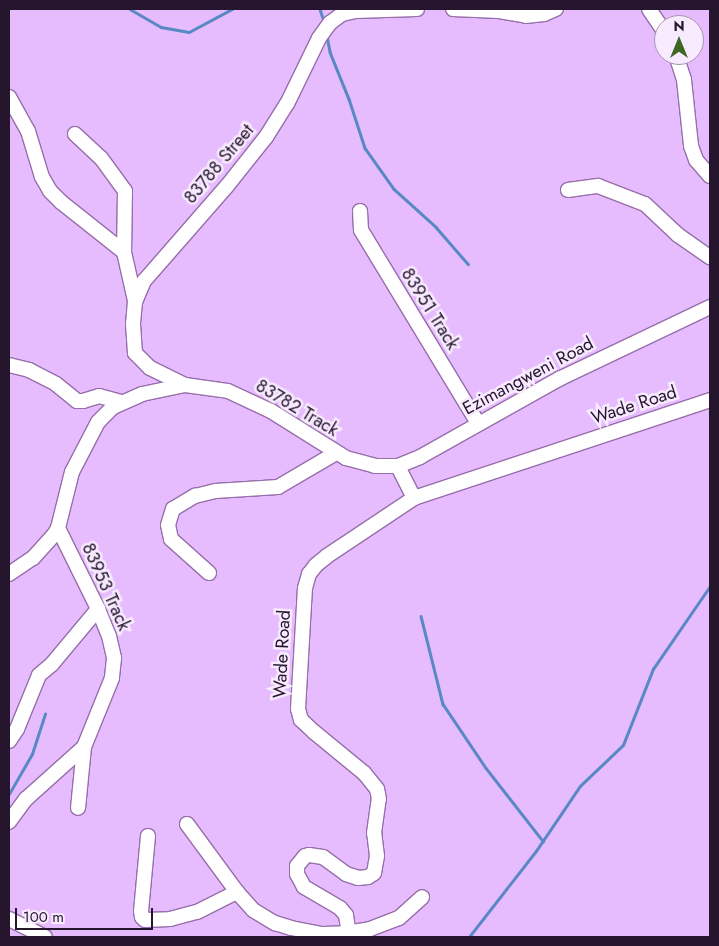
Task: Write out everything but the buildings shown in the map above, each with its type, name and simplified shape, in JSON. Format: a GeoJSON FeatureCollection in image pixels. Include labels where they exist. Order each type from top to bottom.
{"type":"FeatureCollection","features":[{"type":"Feature","properties":{"kind":"street","name":"83788 Street"},"geometry":{"type":"LineString","coordinates":[[185,385],[150,368],[136,353],[134,341],[135,302],[139,288],[151,270],[222,192],[266,137],[287,104],[319,38],[338,11],[417,9]]}},
{"type":"Feature","properties":{"kind":"street"},"geometry":{"type":"LineString","coordinates":[[453,9],[499,11],[531,16],[544,14],[556,9]]}},
{"type":"Feature","properties":{"kind":"street"},"geometry":{"type":"LineString","coordinates":[[679,65],[684,80],[691,146],[696,160],[710,176]]}},
{"type":"Feature","properties":{"kind":"street"},"geometry":{"type":"LineString","coordinates":[[9,97],[28,131],[40,171],[50,191],[124,252]]}},
{"type":"Feature","properties":{"kind":"street"},"geometry":{"type":"LineString","coordinates":[[75,134],[101,158],[125,191],[124,252],[135,302]]}},
{"type":"Feature","properties":{"kind":"street"},"geometry":{"type":"LineString","coordinates":[[568,190],[598,186],[645,204],[678,235],[710,257]]}},
{"type":"Feature","properties":{"kind":"street","name":"83951 Track"},"geometry":{"type":"LineString","coordinates":[[360,211],[361,230],[478,423]]}},
{"type":"Feature","properties":{"kind":"street","name":"Ezimangweni Road"},"geometry":{"type":"LineString","coordinates":[[398,466],[420,457],[478,423],[570,374],[710,307]]}},
{"type":"Feature","properties":{"kind":"street"},"geometry":{"type":"LineString","coordinates":[[9,365],[29,370],[56,384],[77,400],[83,402],[99,396],[122,402]]}},
{"type":"Feature","properties":{"kind":"street","name":"83782 Track"},"geometry":{"type":"LineString","coordinates":[[9,574],[33,558],[58,528],[72,472],[98,422],[104,414],[122,402],[142,394],[185,385],[211,387],[244,397],[271,411],[336,453],[375,466],[398,466]]}},
{"type":"Feature","properties":{"kind":"street","name":"Wade Road"},"geometry":{"type":"LineString","coordinates":[[346,933],[348,928],[346,915],[340,908],[304,887],[297,874],[297,866],[304,856],[309,855],[323,857],[346,874],[358,878],[368,877],[374,873],[377,868],[377,856],[374,833],[379,799],[377,789],[364,774],[302,720],[297,701],[304,588],[309,574],[316,565],[414,498],[710,400]]}},
{"type":"Feature","properties":{"kind":"street"},"geometry":{"type":"LineString","coordinates":[[209,573],[171,539],[168,525],[173,509],[195,496],[214,491],[278,487],[336,453]]}},
{"type":"Feature","properties":{"kind":"street"},"geometry":{"type":"LineString","coordinates":[[398,466],[414,498]]}},
{"type":"Feature","properties":{"kind":"street","name":"83953 Track"},"geometry":{"type":"LineString","coordinates":[[58,528],[110,636],[114,658],[114,670],[84,747],[78,808]]}},
{"type":"Feature","properties":{"kind":"street"},"geometry":{"type":"LineString","coordinates":[[9,741],[17,729],[39,675],[52,664],[98,609]]}},
{"type":"Feature","properties":{"kind":"street"},"geometry":{"type":"LineString","coordinates":[[9,822],[26,799],[84,747]]}},
{"type":"Feature","properties":{"kind":"street"},"geometry":{"type":"LineString","coordinates":[[186,824],[237,892],[253,910],[275,923],[323,934],[370,929],[399,918],[422,897]]}},
{"type":"Feature","properties":{"kind":"street"},"geometry":{"type":"LineString","coordinates":[[148,836],[141,911],[145,920],[170,918],[197,912],[237,892]]}},
{"type":"Feature","properties":{"kind":"street"},"geometry":{"type":"LineString","coordinates":[[9,918],[45,937]]}},
{"type":"Feature","properties":{"kind":"waterway"},"geometry":{"type":"LineString","coordinates":[[130,9],[161,27],[189,32],[232,9]]}},
{"type":"Feature","properties":{"kind":"waterway"},"geometry":{"type":"LineString","coordinates":[[320,9],[324,21]]}},
{"type":"Feature","properties":{"kind":"waterway"},"geometry":{"type":"LineString","coordinates":[[327,36],[330,52],[349,99],[365,148],[394,189],[436,227],[468,264]]}},
{"type":"Feature","properties":{"kind":"waterway"},"geometry":{"type":"LineString","coordinates":[[469,937],[536,851],[580,786],[623,745],[653,669],[710,586]]}},
{"type":"Feature","properties":{"kind":"waterway"},"geometry":{"type":"LineString","coordinates":[[421,616],[443,704],[486,768],[543,841]]}},
{"type":"Feature","properties":{"kind":"waterway"},"geometry":{"type":"LineString","coordinates":[[9,794],[32,754],[45,714]]}}]}
